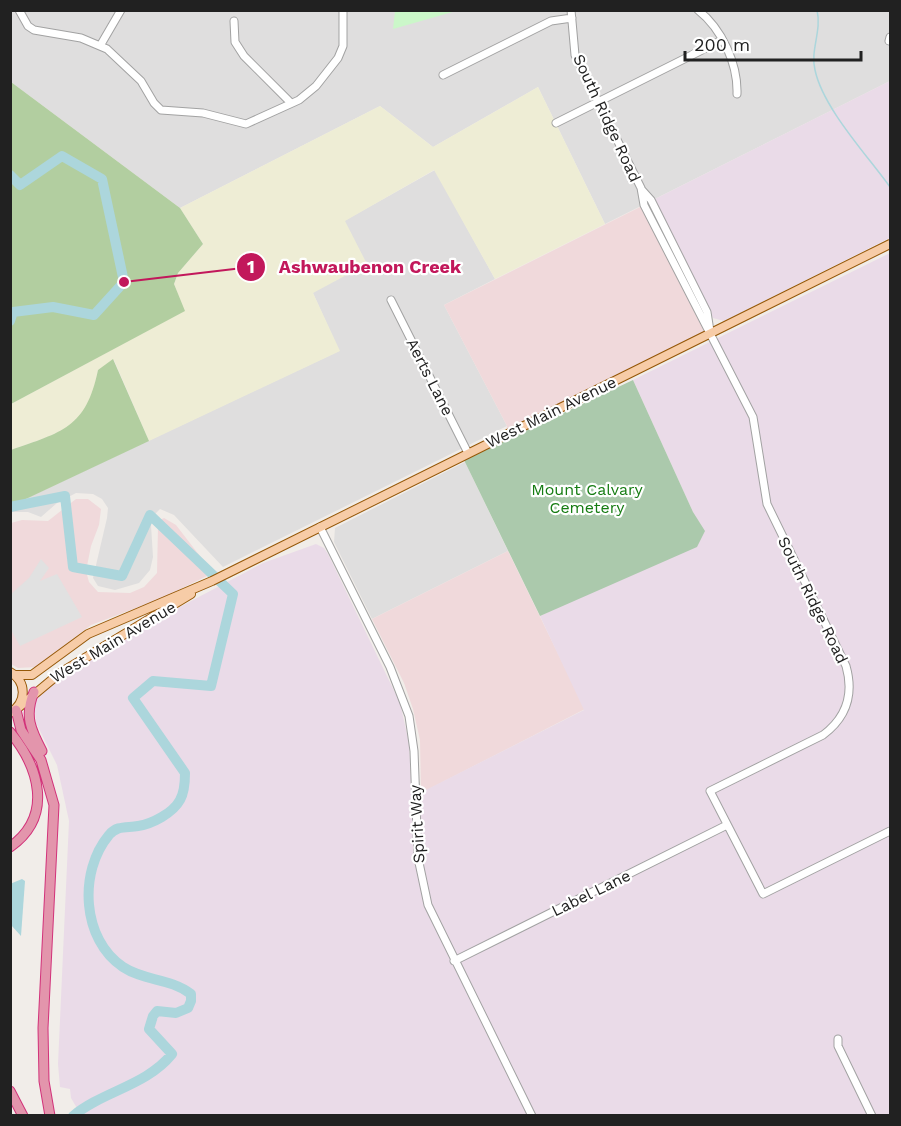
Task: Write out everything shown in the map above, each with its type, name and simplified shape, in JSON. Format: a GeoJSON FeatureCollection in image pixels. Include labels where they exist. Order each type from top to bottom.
{"type":"FeatureCollection","features":[{"type":"Feature","properties":{"kind":"highway"},"geometry":{"type":"LineString","coordinates":[[34,692],[29,704],[28,722],[46,759],[55,821],[43,1044],[44,1081],[50,1116]]}},
{"type":"Feature","properties":{"kind":"highway"},"geometry":{"type":"LineString","coordinates":[[15,710],[21,730],[41,760],[48,777]]}},
{"type":"Feature","properties":{"kind":"highway"},"geometry":{"type":"LineString","coordinates":[[10,732],[33,767],[38,792],[32,820],[24,834],[10,847]]}},
{"type":"Feature","properties":{"kind":"highway"},"geometry":{"type":"LineString","coordinates":[[10,1091],[23,1116]]}},
{"type":"Feature","properties":{"kind":"main road","name":"West Main Avenue"},"geometry":{"type":"LineString","coordinates":[[13,673],[32,675],[88,634],[231,572],[891,244]]}},
{"type":"Feature","properties":{"kind":"main road","name":"West Main Avenue"},"geometry":{"type":"LineString","coordinates":[[15,710],[34,692],[90,654],[212,581]]}},
{"type":"Feature","properties":{"kind":"main road"},"geometry":{"type":"LineString","coordinates":[[13,673],[20,681],[24,694],[15,710]]}},
{"type":"Feature","properties":{"kind":"street"},"geometry":{"type":"LineString","coordinates":[[20,10],[28,26],[34,30],[81,38],[114,55],[141,81],[154,103],[162,110],[203,113],[246,124],[290,102],[299,100],[316,86],[343,46],[343,10]]}},
{"type":"Feature","properties":{"kind":"street"},"geometry":{"type":"LineString","coordinates":[[100,46],[121,10]]}},
{"type":"Feature","properties":{"kind":"street"},"geometry":{"type":"LineString","coordinates":[[698,10],[713,22],[736,70],[737,94]]}},
{"type":"Feature","properties":{"kind":"street"},"geometry":{"type":"LineString","coordinates":[[443,75],[551,21],[571,14]]}},
{"type":"Feature","properties":{"kind":"street","name":"South Ridge Road"},"geometry":{"type":"LineString","coordinates":[[571,14],[575,55],[641,189],[644,205],[699,317],[711,333],[753,417],[767,504],[846,666],[850,680],[850,695],[845,712],[823,735],[710,791],[763,894],[891,831]]}},
{"type":"Feature","properties":{"kind":"street"},"geometry":{"type":"LineString","coordinates":[[234,21],[235,42],[244,56],[290,102]]}},
{"type":"Feature","properties":{"kind":"street"},"geometry":{"type":"LineString","coordinates":[[556,123],[722,40]]}},
{"type":"Feature","properties":{"kind":"street","name":"Aerts Lane"},"geometry":{"type":"LineString","coordinates":[[391,300],[468,453]]}},
{"type":"Feature","properties":{"kind":"street","name":"Spirit Way"},"geometry":{"type":"LineString","coordinates":[[320,527],[402,693],[414,751],[422,882],[434,920],[532,1116]]}},
{"type":"Feature","properties":{"kind":"street","name":"Label Lane"},"geometry":{"type":"LineString","coordinates":[[454,961],[727,825]]}},
{"type":"Feature","properties":{"kind":"street"},"geometry":{"type":"LineString","coordinates":[[838,1040],[838,1046],[872,1116]]}},
{"type":"Feature","properties":{"kind":"shaded area"},"geometry":{"type":"Polygon","coordinates":[[[11,11],[890,11],[890,81],[605,224],[538,87],[433,147],[380,106],[180,208],[11,82],[11,11]]]}},
{"type":"Feature","properties":{"kind":"shaded area"},"geometry":{"type":"Polygon","coordinates":[[[890,81],[890,238],[724,321],[713,318],[655,199],[890,81]]]}},
{"type":"Feature","properties":{"kind":"shaded area"},"geometry":{"type":"Polygon","coordinates":[[[435,170],[495,279],[444,305],[507,426],[223,567],[174,515],[160,509],[155,514],[151,525],[153,557],[150,570],[139,583],[115,590],[98,586],[93,578],[107,518],[108,508],[102,499],[93,494],[76,493],[57,503],[41,517],[28,512],[11,512],[10,506],[339,351],[313,293],[344,221],[435,170]]]}},
{"type":"Feature","properties":{"kind":"shaded area"},"geometry":{"type":"Polygon","coordinates":[[[644,205],[711,333],[505,435],[507,426],[444,305],[644,205]]]}},
{"type":"Feature","properties":{"kind":"shaded area"},"geometry":{"type":"Polygon","coordinates":[[[890,253],[890,1115],[81,1115],[71,1098],[70,1089],[60,1087],[58,1064],[69,821],[57,765],[36,723],[34,699],[67,673],[176,609],[263,563],[316,544],[324,548],[328,554],[400,703],[409,743],[412,797],[584,710],[540,616],[701,538],[697,521],[633,380],[890,253]]]}},
{"type":"Feature","properties":{"kind":"shaded area"},"geometry":{"type":"Polygon","coordinates":[[[465,462],[508,551],[372,619],[334,542],[335,528],[465,462]]]}},
{"type":"Feature","properties":{"kind":"shaded area"},"geometry":{"type":"Polygon","coordinates":[[[76,499],[88,499],[101,509],[99,525],[91,546],[86,571],[89,582],[98,592],[130,593],[144,587],[157,573],[158,527],[160,520],[164,518],[176,525],[213,573],[160,599],[91,625],[36,667],[18,668],[11,664],[11,523],[22,520],[48,521],[76,499]]]}},
{"type":"Feature","properties":{"kind":"shaded area"},"geometry":{"type":"Polygon","coordinates":[[[508,551],[585,709],[421,793],[420,740],[413,709],[404,683],[372,619],[508,551]]]}},
{"type":"Feature","properties":{"kind":"shaded area"},"geometry":{"type":"Polygon","coordinates":[[[41,559],[49,568],[40,581],[57,574],[82,617],[20,646],[11,630],[11,594],[29,578],[41,559]]]}},
{"type":"Feature","properties":{"kind":"green space"},"geometry":{"type":"Polygon","coordinates":[[[395,10],[456,11],[393,29],[395,10]]]}},
{"type":"Feature","properties":{"kind":"green space"},"geometry":{"type":"Polygon","coordinates":[[[11,82],[180,208],[203,244],[178,273],[174,284],[185,311],[11,404],[11,82]]]}},
{"type":"Feature","properties":{"kind":"green space"},"geometry":{"type":"Polygon","coordinates":[[[538,87],[605,224],[495,279],[434,170],[345,221],[367,264],[313,293],[340,351],[149,441],[114,360],[98,370],[93,396],[84,412],[70,426],[48,437],[11,450],[11,404],[184,311],[174,284],[178,273],[203,244],[180,208],[380,106],[433,147],[538,87]]]}},
{"type":"Feature","properties":{"kind":"green space"},"geometry":{"type":"Polygon","coordinates":[[[113,359],[149,441],[11,506],[11,450],[58,432],[69,425],[87,404],[98,370],[113,359]]]}},
{"type":"Feature","properties":{"kind":"green space","name":"Mount Calvary Cemetery"},"geometry":{"type":"Polygon","coordinates":[[[633,380],[693,512],[705,531],[697,547],[540,616],[464,460],[633,380]]]}},
{"type":"Feature","properties":{"kind":"water"},"geometry":{"type":"Polygon","coordinates":[[[22,879],[25,881],[21,936],[11,925],[10,884],[22,879]]]}},
{"type":"Feature","properties":{"kind":"waterway"},"geometry":{"type":"LineString","coordinates":[[817,10],[818,25],[814,63],[820,85],[836,115],[890,187]]}},
{"type":"Feature","properties":{"kind":"waterway"},"geometry":{"type":"LineString","coordinates":[[10,175],[20,185],[62,156],[102,179],[124,282],[94,315],[53,307],[13,312],[10,321]]}},
{"type":"Feature","properties":{"kind":"waterway"},"geometry":{"type":"LineString","coordinates":[[10,507],[65,496],[73,567],[122,576],[150,515],[233,594],[211,686],[153,681],[133,698],[185,773],[183,790],[177,805],[162,817],[144,825],[119,828],[109,835],[92,867],[89,886],[92,923],[109,955],[131,972],[183,989],[191,994],[191,1001],[188,1008],[176,1013],[157,1011],[153,1016],[149,1029],[172,1054],[162,1065],[150,1074],[97,1100],[73,1116]]}},
{"type":"Feature","properties":{"kind":"place","name":"Ashwaubenon Creek"},"geometry":{"type":"Point","coordinates":[124,282]}}]}
